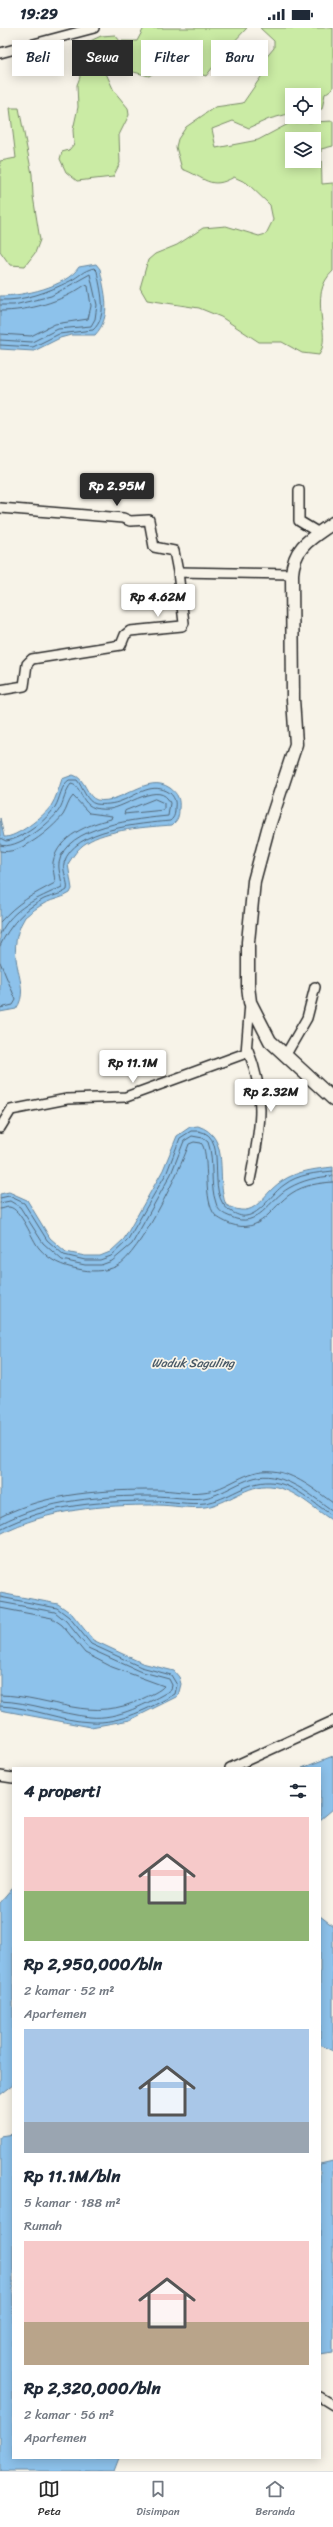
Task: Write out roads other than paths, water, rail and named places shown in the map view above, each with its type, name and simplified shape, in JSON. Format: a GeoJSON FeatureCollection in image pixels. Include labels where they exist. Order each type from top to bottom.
{"type":"FeatureCollection","features":[{"type":"Feature","properties":{"kind":"main road"},"geometry":{"type":"LineString","coordinates":[[333,523],[297,552],[292,574],[293,699],[296,744],[294,757],[268,829],[254,882],[248,942],[250,1002],[270,1041],[333,1099]]}},
{"type":"Feature","properties":{"kind":"street"},"geometry":{"type":"LineString","coordinates":[[0,53],[94,28]]}},
{"type":"Feature","properties":{"kind":"street"},"geometry":{"type":"LineString","coordinates":[[299,490],[299,521],[320,533]]}},
{"type":"Feature","properties":{"kind":"street"},"geometry":{"type":"LineString","coordinates":[[0,508],[123,518],[129,521],[148,520],[150,522],[154,547],[174,551],[184,623],[182,626],[130,631],[125,635],[121,646],[30,660],[27,664],[26,685],[0,690]]}},
{"type":"Feature","properties":{"kind":"street"},"geometry":{"type":"LineString","coordinates":[[178,572],[292,574]]}},
{"type":"Feature","properties":{"kind":"street"},"geometry":{"type":"LineString","coordinates":[[286,1056],[307,1018],[315,987]]}},
{"type":"Feature","properties":{"kind":"street"},"geometry":{"type":"LineString","coordinates":[[250,1002],[248,1050],[258,1074],[261,1103],[250,1180]]}},
{"type":"Feature","properties":{"kind":"street"},"geometry":{"type":"LineString","coordinates":[[0,1128],[11,1110],[67,1099],[126,1097],[248,1050]]}},
{"type":"Feature","properties":{"kind":"street"},"geometry":{"type":"LineString","coordinates":[[232,1767],[333,1721]]}},
{"type":"Feature","properties":{"kind":"street"},"geometry":{"type":"LineString","coordinates":[[0,1776],[12,1778]]}},
{"type":"Feature","properties":{"kind":"street"},"geometry":{"type":"LineString","coordinates":[[321,2398],[333,2406]]}},
{"type":"Feature","properties":{"kind":"water"},"geometry":{"type":"Polygon","coordinates":[[[96,264],[100,269],[105,295],[106,312],[101,328],[95,335],[71,335],[60,338],[34,351],[0,349],[0,296],[9,296],[43,289],[64,280],[73,274],[79,267],[96,264]]]}},
{"type":"Feature","properties":{"kind":"water"},"geometry":{"type":"Polygon","coordinates":[[[73,775],[81,780],[90,795],[97,800],[116,798],[143,786],[161,784],[170,788],[178,797],[179,811],[177,820],[172,825],[116,832],[95,838],[83,845],[78,850],[68,864],[72,889],[70,893],[45,903],[25,917],[18,932],[16,945],[21,1000],[16,1009],[0,1012],[0,818],[4,837],[22,830],[36,820],[51,806],[62,779],[73,775]]]}},
{"type":"Feature","properties":{"kind":"water","name":"Waduk Saguling"},"geometry":{"type":"Polygon","coordinates":[[[198,1126],[209,1131],[215,1139],[221,1160],[223,1194],[226,1205],[236,1209],[245,1210],[257,1205],[274,1187],[294,1175],[333,1167],[333,1521],[303,1500],[287,1491],[270,1486],[262,1486],[253,1488],[222,1502],[205,1507],[193,1508],[162,1505],[136,1505],[76,1510],[37,1519],[0,1534],[0,1194],[9,1192],[27,1200],[50,1238],[66,1252],[85,1256],[100,1256],[110,1252],[124,1239],[163,1170],[177,1136],[190,1127],[198,1126]]]}},
{"type":"Feature","properties":{"kind":"water"},"geometry":{"type":"Polygon","coordinates":[[[0,1593],[58,1604],[72,1614],[93,1640],[142,1663],[174,1671],[179,1677],[181,1684],[178,1696],[130,1720],[91,1727],[0,1710],[0,1593]]]}},
{"type":"Feature","properties":{"kind":"water"},"geometry":{"type":"Polygon","coordinates":[[[333,1756],[333,1809],[321,1819],[321,1767],[305,1767],[333,1756]]]}},
{"type":"Feature","properties":{"kind":"water"},"geometry":{"type":"Polygon","coordinates":[[[12,1889],[12,2086],[0,2095],[0,1903],[12,1889]]]}},
{"type":"Feature","properties":{"kind":"water"},"geometry":{"type":"Polygon","coordinates":[[[321,1917],[333,1926],[333,2051],[321,2045],[321,1917]]]}},
{"type":"Feature","properties":{"kind":"water"},"geometry":{"type":"Polygon","coordinates":[[[12,2134],[12,2459],[119,2459],[114,2471],[0,2471],[0,2136],[12,2134]]]}},
{"type":"Feature","properties":{"kind":"water"},"geometry":{"type":"Polygon","coordinates":[[[333,2161],[333,2352],[321,2354],[321,2164],[333,2161]]]}}]}
